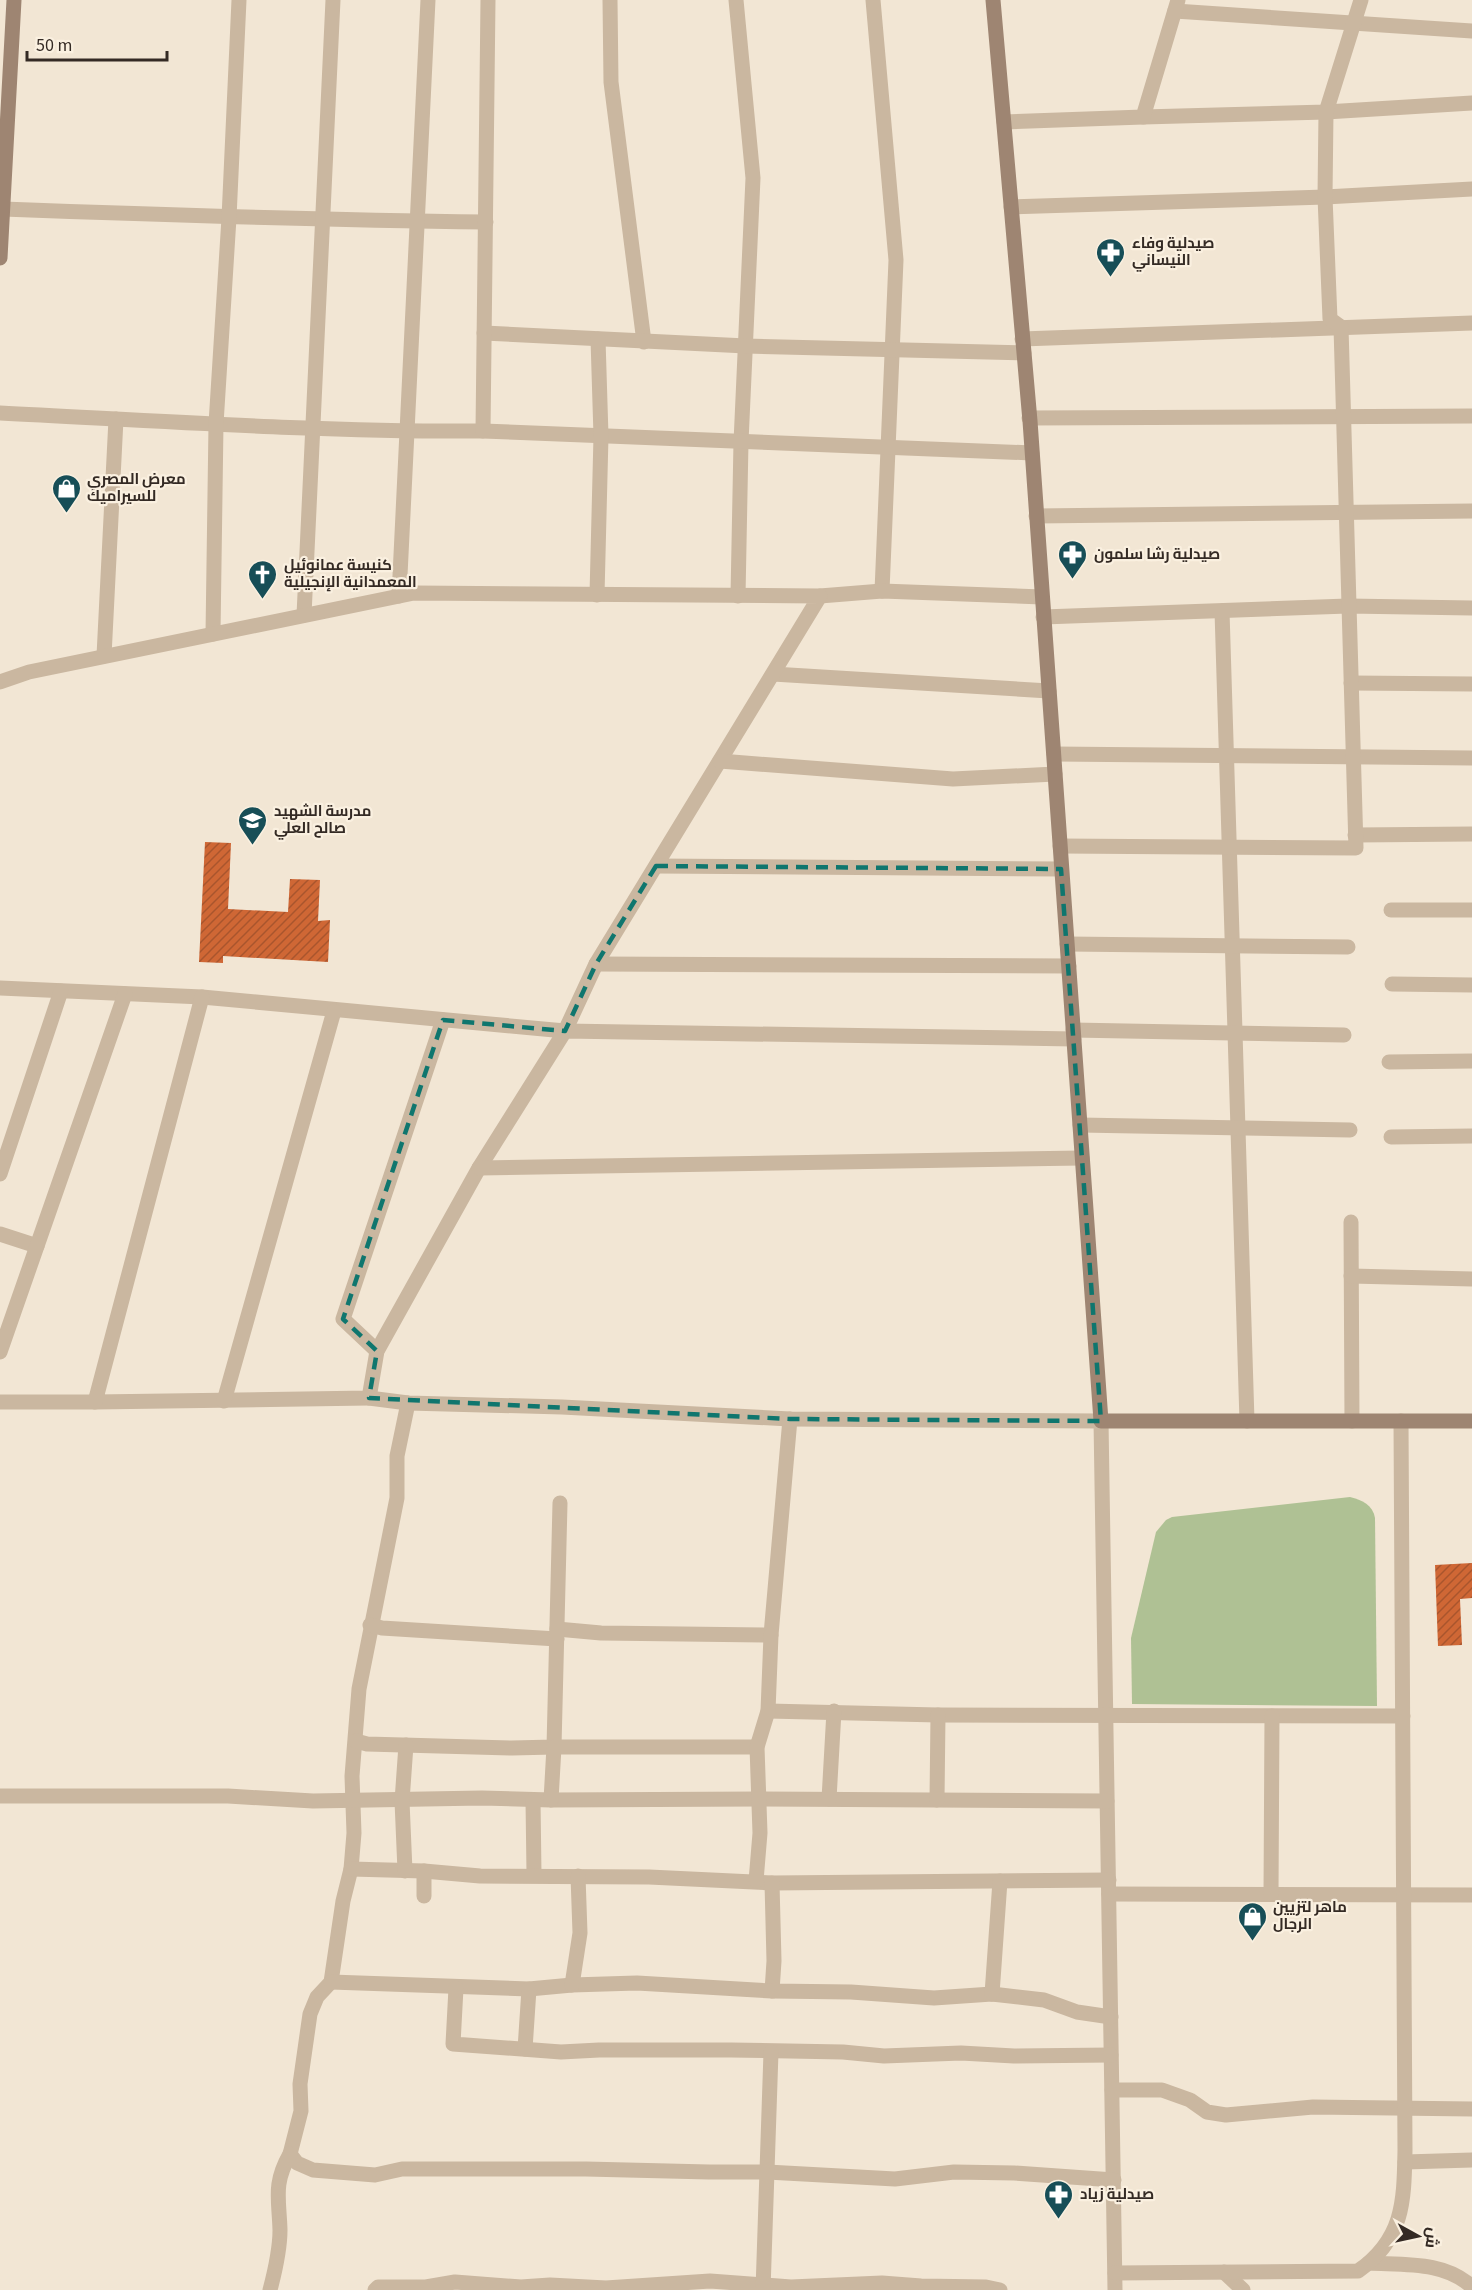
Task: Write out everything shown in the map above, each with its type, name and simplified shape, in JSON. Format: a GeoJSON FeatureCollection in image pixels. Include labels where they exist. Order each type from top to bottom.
{"type":"FeatureCollection","features":[{"type":"Feature","properties":{"kind":"street"},"geometry":{"type":"LineString","coordinates":[[0,258],[14,0]]}},
{"type":"Feature","properties":{"kind":"street"},"geometry":{"type":"LineString","coordinates":[[213,634],[216,424],[229,218],[238,0]]}},
{"type":"Feature","properties":{"kind":"street"},"geometry":{"type":"LineString","coordinates":[[304,615],[333,0]]}},
{"type":"Feature","properties":{"kind":"street"},"geometry":{"type":"LineString","coordinates":[[399,596],[428,0]]}},
{"type":"Feature","properties":{"kind":"street"},"geometry":{"type":"LineString","coordinates":[[483,431],[488,0]]}},
{"type":"Feature","properties":{"kind":"street"},"geometry":{"type":"LineString","coordinates":[[610,0],[611,82],[644,342]]}},
{"type":"Feature","properties":{"kind":"street"},"geometry":{"type":"LineString","coordinates":[[736,0],[753,178],[741,442],[738,596]]}},
{"type":"Feature","properties":{"kind":"street"},"geometry":{"type":"LineString","coordinates":[[873,0],[896,260],[882,591]]}},
{"type":"Feature","properties":{"kind":"street"},"geometry":{"type":"LineString","coordinates":[[993,0],[1032,453],[1101,1421],[1115,2290]]}},
{"type":"Feature","properties":{"kind":"street"},"geometry":{"type":"LineString","coordinates":[[1341,327],[1330,319],[1325,197],[1326,112],[1360,0]]}},
{"type":"Feature","properties":{"kind":"street"},"geometry":{"type":"LineString","coordinates":[[1143,117],[1177,5],[1353,23],[1472,31]]}},
{"type":"Feature","properties":{"kind":"street"},"geometry":{"type":"LineString","coordinates":[[1004,122],[1326,112],[1472,103]]}},
{"type":"Feature","properties":{"kind":"street"},"geometry":{"type":"LineString","coordinates":[[1011,207],[1325,197],[1472,189]]}},
{"type":"Feature","properties":{"kind":"street"},"geometry":{"type":"LineString","coordinates":[[3,209],[229,218],[486,222]]}},
{"type":"Feature","properties":{"kind":"street"},"geometry":{"type":"LineString","coordinates":[[484,333],[644,342],[892,350],[1023,346],[1341,327],[1472,322]]}},
{"type":"Feature","properties":{"kind":"street"},"geometry":{"type":"LineString","coordinates":[[1060,846],[1356,848],[1341,327]]}},
{"type":"Feature","properties":{"kind":"street"},"geometry":{"type":"LineString","coordinates":[[597,594],[601,436],[598,339]]}},
{"type":"Feature","properties":{"kind":"street"},"geometry":{"type":"LineString","coordinates":[[0,413],[407,432],[483,431],[1032,453]]}},
{"type":"Feature","properties":{"kind":"street"},"geometry":{"type":"LineString","coordinates":[[1029,418],[1472,416]]}},
{"type":"Feature","properties":{"kind":"street"},"geometry":{"type":"LineString","coordinates":[[104,656],[116,419]]}},
{"type":"Feature","properties":{"kind":"street"},"geometry":{"type":"LineString","coordinates":[[1036,516],[1472,511]]}},
{"type":"Feature","properties":{"kind":"street"},"geometry":{"type":"LineString","coordinates":[[0,682],[29,672],[414,593],[820,597],[882,591],[1042,597]]}},
{"type":"Feature","properties":{"kind":"street"},"geometry":{"type":"LineString","coordinates":[[369,1398],[377,1351],[479,1168],[565,1030],[596,964],[820,597]]}},
{"type":"Feature","properties":{"kind":"street"},"geometry":{"type":"LineString","coordinates":[[1044,617],[1348,606],[1472,608]]}},
{"type":"Feature","properties":{"kind":"street"},"geometry":{"type":"LineString","coordinates":[[1222,611],[1247,1421]]}},
{"type":"Feature","properties":{"kind":"street"},"geometry":{"type":"LineString","coordinates":[[773,674],[1049,691]]}},
{"type":"Feature","properties":{"kind":"street"},"geometry":{"type":"LineString","coordinates":[[1351,683],[1472,684]]}},
{"type":"Feature","properties":{"kind":"street"},"geometry":{"type":"LineString","coordinates":[[1054,754],[1472,758]]}},
{"type":"Feature","properties":{"kind":"street"},"geometry":{"type":"LineString","coordinates":[[720,761],[952,779],[1055,774]]}},
{"type":"Feature","properties":{"kind":"street"},"geometry":{"type":"LineString","coordinates":[[1355,835],[1472,834]]}},
{"type":"Feature","properties":{"kind":"street"},"geometry":{"type":"LineString","coordinates":[[656,866],[1061,869]]}},
{"type":"Feature","properties":{"kind":"street"},"geometry":{"type":"LineString","coordinates":[[1391,910],[1472,910]]}},
{"type":"Feature","properties":{"kind":"street"},"geometry":{"type":"LineString","coordinates":[[1067,944],[1348,947]]}},
{"type":"Feature","properties":{"kind":"street"},"geometry":{"type":"LineString","coordinates":[[596,964],[1069,966]]}},
{"type":"Feature","properties":{"kind":"street"},"geometry":{"type":"LineString","coordinates":[[1392,984],[1472,985]]}},
{"type":"Feature","properties":{"kind":"street"},"geometry":{"type":"LineString","coordinates":[[0,988],[202,997],[334,1011],[565,1030],[1344,1035]]}},
{"type":"Feature","properties":{"kind":"street"},"geometry":{"type":"LineString","coordinates":[[0,1174],[61,991]]}},
{"type":"Feature","properties":{"kind":"street"},"geometry":{"type":"LineString","coordinates":[[0,1352],[125,994]]}},
{"type":"Feature","properties":{"kind":"street"},"geometry":{"type":"LineString","coordinates":[[95,1402],[202,997]]}},
{"type":"Feature","properties":{"kind":"street"},"geometry":{"type":"LineString","coordinates":[[224,1401],[334,1011]]}},
{"type":"Feature","properties":{"kind":"street"},"geometry":{"type":"LineString","coordinates":[[377,1351],[343,1319],[443,1020]]}},
{"type":"Feature","properties":{"kind":"street"},"geometry":{"type":"LineString","coordinates":[[1389,1062],[1472,1061]]}},
{"type":"Feature","properties":{"kind":"street"},"geometry":{"type":"LineString","coordinates":[[1080,1125],[1350,1130]]}},
{"type":"Feature","properties":{"kind":"street"},"geometry":{"type":"LineString","coordinates":[[1391,1137],[1472,1136]]}},
{"type":"Feature","properties":{"kind":"street"},"geometry":{"type":"LineString","coordinates":[[479,1168],[1082,1158]]}},
{"type":"Feature","properties":{"kind":"street"},"geometry":{"type":"LineString","coordinates":[[1351,1222],[1352,1421]]}},
{"type":"Feature","properties":{"kind":"street"},"geometry":{"type":"LineString","coordinates":[[0,1234],[37,1246]]}},
{"type":"Feature","properties":{"kind":"street"},"geometry":{"type":"LineString","coordinates":[[1351,1276],[1472,1279]]}},
{"type":"Feature","properties":{"kind":"street"},"geometry":{"type":"LineString","coordinates":[[0,1402],[369,1398],[408,1403],[562,1407],[790,1419],[1472,1421]]}},
{"type":"Feature","properties":{"kind":"street"},"geometry":{"type":"LineString","coordinates":[[270,2290],[280,2232],[277,2192],[281,2170],[290,2154],[301,2111],[300,2085],[309,2014],[316,1997],[331,1982],[343,1901],[351,1869],[354,1833],[352,1776],[359,1689],[397,1498],[397,1455],[408,1403]]}},
{"type":"Feature","properties":{"kind":"street"},"geometry":{"type":"LineString","coordinates":[[756,1881],[760,1833],[757,1747],[768,1711],[771,1635],[790,1419]]}},
{"type":"Feature","properties":{"kind":"street"},"geometry":{"type":"LineString","coordinates":[[1115,2273],[1358,2271],[1388,2244],[1401,2210],[1405,2162],[1405,2109],[1401,1421]]}},
{"type":"Feature","properties":{"kind":"street"},"geometry":{"type":"LineString","coordinates":[[550,1800],[554,1747],[560,1503]]}},
{"type":"Feature","properties":{"kind":"street"},"geometry":{"type":"LineString","coordinates":[[370,1625],[382,1628],[557,1634],[771,1635]]}},
{"type":"Feature","properties":{"kind":"street"},"geometry":{"type":"LineString","coordinates":[[768,1711],[1106,1716],[1402,1716]]}},
{"type":"Feature","properties":{"kind":"street"},"geometry":{"type":"LineString","coordinates":[[829,1799],[834,1711]]}},
{"type":"Feature","properties":{"kind":"street"},"geometry":{"type":"LineString","coordinates":[[938,1714],[938,1800]]}},
{"type":"Feature","properties":{"kind":"street"},"geometry":{"type":"LineString","coordinates":[[1271,1894],[1272,1716]]}},
{"type":"Feature","properties":{"kind":"street"},"geometry":{"type":"LineString","coordinates":[[356,1741],[512,1748],[757,1747]]}},
{"type":"Feature","properties":{"kind":"street"},"geometry":{"type":"LineString","coordinates":[[405,1871],[402,1801],[406,1745]]}},
{"type":"Feature","properties":{"kind":"street"},"geometry":{"type":"LineString","coordinates":[[0,1796],[228,1796],[313,1801],[482,1798],[1107,1801]]}},
{"type":"Feature","properties":{"kind":"street"},"geometry":{"type":"LineString","coordinates":[[533,1800],[534,1874]]}},
{"type":"Feature","properties":{"kind":"street"},"geometry":{"type":"LineString","coordinates":[[351,1869],[424,1871],[480,1876],[534,1874],[772,1883],[1000,1881],[1271,1894],[1472,1895]]}},
{"type":"Feature","properties":{"kind":"street"},"geometry":{"type":"LineString","coordinates":[[424,1871],[424,1896]]}},
{"type":"Feature","properties":{"kind":"street"},"geometry":{"type":"LineString","coordinates":[[572,1985],[580,1933],[578,1876]]}},
{"type":"Feature","properties":{"kind":"street"},"geometry":{"type":"LineString","coordinates":[[992,1994],[1000,1881]]}},
{"type":"Feature","properties":{"kind":"street"},"geometry":{"type":"LineString","coordinates":[[772,1883],[774,1961],[772,1991]]}},
{"type":"Feature","properties":{"kind":"street"},"geometry":{"type":"LineString","coordinates":[[331,1982],[529,1989],[637,1983],[772,1991],[851,1992],[934,1998],[992,1994],[1044,2000],[1077,2012],[1111,2017]]}},
{"type":"Feature","properties":{"kind":"street"},"geometry":{"type":"LineString","coordinates":[[456,1988],[453,2044],[561,2052],[599,2050],[843,2052],[884,2055],[961,2053],[1014,2056],[1111,2055]]}},
{"type":"Feature","properties":{"kind":"street"},"geometry":{"type":"LineString","coordinates":[[525,2049],[529,1989]]}},
{"type":"Feature","properties":{"kind":"street"},"geometry":{"type":"LineString","coordinates":[[763,2287],[771,2052]]}},
{"type":"Feature","properties":{"kind":"street"},"geometry":{"type":"LineString","coordinates":[[1112,2090],[1162,2090],[1190,2100],[1207,2112],[1226,2115],[1313,2108],[1472,2109]]}},
{"type":"Feature","properties":{"kind":"street"},"geometry":{"type":"LineString","coordinates":[[290,2154],[297,2163],[313,2170],[375,2175],[402,2169],[575,2169],[767,2172],[895,2179],[954,2172],[1014,2173],[1113,2180]]}},
{"type":"Feature","properties":{"kind":"street"},"geometry":{"type":"LineString","coordinates":[[1405,2162],[1472,2160]]}},
{"type":"Feature","properties":{"kind":"street"},"geometry":{"type":"LineString","coordinates":[[1369,2263],[1432,2267],[1447,2271],[1472,2287]]}},
{"type":"Feature","properties":{"kind":"street"},"geometry":{"type":"LineString","coordinates":[[1224,2272],[1243,2290]]}},
{"type":"Feature","properties":{"kind":"street"},"geometry":{"type":"LineString","coordinates":[[375,2290],[378,2287],[426,2286],[455,2282],[520,2287],[550,2285],[606,2288],[710,2281],[763,2287],[882,2283],[986,2287],[1000,2290]]}},
{"type":"Feature","properties":{"kind":"highlighted area"},"geometry":{"type":"Polygon","coordinates":[[[656,866],[1061,869],[1101,1421],[790,1419],[369,1398],[377,1351],[343,1319],[443,1020],[565,1031],[596,964],[656,866]]]}},
{"type":"Feature","properties":{"kind":"green space"},"geometry":{"type":"Polygon","coordinates":[[[1350,1497],[1366,1504],[1374,1513],[1375,1518],[1377,1706],[1132,1704],[1131,1638],[1156,1532],[1166,1520],[1172,1517],[1350,1497]]]}},
{"type":"Feature","properties":{"kind":"building"},"geometry":{"type":"Polygon","coordinates":[[[205,842],[231,843],[228,909],[288,912],[290,879],[320,880],[318,921],[330,920],[328,962],[223,956],[223,963],[199,962],[205,842]]]}},
{"type":"Feature","properties":{"kind":"building"},"geometry":{"type":"Polygon","coordinates":[[[1472,1563],[1472,1598],[1460,1599],[1462,1645],[1438,1646],[1435,1565],[1472,1563]]]}},
{"type":"Feature","properties":{"kind":"place","name":"صيدلية وفاء النيساني"},"geometry":{"type":"Point","coordinates":[1111,278]}},
{"type":"Feature","properties":{"kind":"place","name":"معرض المصري للسيراميك"},"geometry":{"type":"Point","coordinates":[66,514]}},
{"type":"Feature","properties":{"kind":"place","name":"صيدلية رشا سلمون"},"geometry":{"type":"Point","coordinates":[1073,580]}},
{"type":"Feature","properties":{"kind":"place","name":"كنيسة عمانوئيل المعمدانية الإنجيلية"},"geometry":{"type":"Point","coordinates":[263,600]}},
{"type":"Feature","properties":{"kind":"place","name":"مدرسة الشهيد صالح العلي"},"geometry":{"type":"Point","coordinates":[253,846]}},
{"type":"Feature","properties":{"kind":"place","name":"ماهر لتزيين الرجال"},"geometry":{"type":"Point","coordinates":[1252,1942]}},
{"type":"Feature","properties":{"kind":"place","name":"صيدلية زياد"},"geometry":{"type":"Point","coordinates":[1059,2220]}}]}
